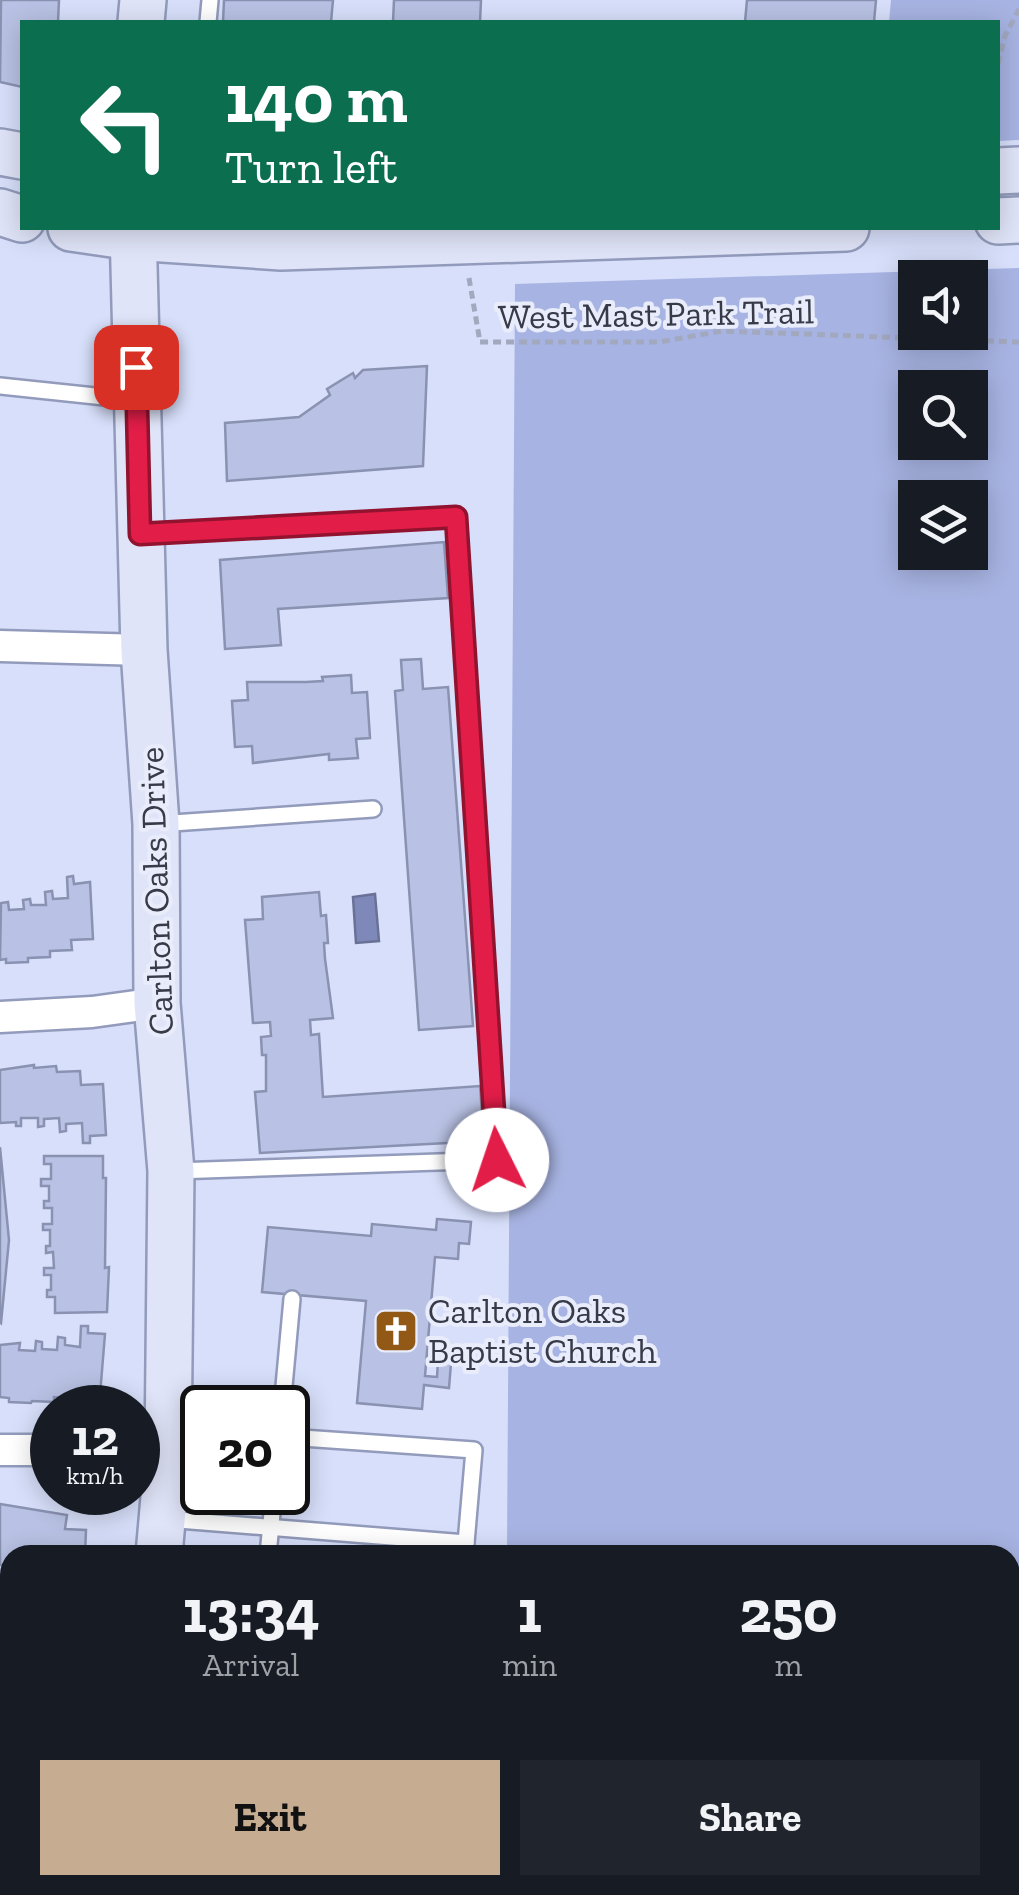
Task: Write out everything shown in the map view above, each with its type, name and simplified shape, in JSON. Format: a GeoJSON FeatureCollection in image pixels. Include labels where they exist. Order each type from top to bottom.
{"type":"FeatureCollection","features":[{"type":"Feature","properties":{"kind":"main road"},"geometry":{"type":"LineString","coordinates":[[102,230],[280,248],[789,230]]}},
{"type":"Feature","properties":{"kind":"main road","name":"Carlton Oaks Drive"},"geometry":{"type":"LineString","coordinates":[[133,232],[144,650],[156,824],[157,1002],[171,1172],[157,1385]]}},
{"type":"Feature","properties":{"kind":"street"},"geometry":{"type":"LineString","coordinates":[[0,646],[144,650]]}},
{"type":"Feature","properties":{"kind":"street"},"geometry":{"type":"LineString","coordinates":[[0,1018],[92,1012],[157,1002]]}},
{"type":"Feature","properties":{"kind":"street"},"geometry":{"type":"LineString","coordinates":[[0,1450],[30,1450]]}},
{"type":"Feature","properties":{"kind":"lane"},"geometry":{"type":"LineString","coordinates":[[0,386],[137,400]]}},
{"type":"Feature","properties":{"kind":"lane"},"geometry":{"type":"LineString","coordinates":[[140,534],[456,517],[497,1160],[171,1172]]}},
{"type":"Feature","properties":{"kind":"lane"},"geometry":{"type":"LineString","coordinates":[[156,824],[373,809]]}},
{"type":"Feature","properties":{"kind":"lane"},"geometry":{"type":"LineString","coordinates":[[284,1385],[292,1299]]}},
{"type":"Feature","properties":{"kind":"lane"},"geometry":{"type":"LineString","coordinates":[[310,1438],[474,1450],[465,1545]]}},
{"type":"Feature","properties":{"kind":"lane"},"geometry":{"type":"LineString","coordinates":[[269,1545],[272,1515]]}},
{"type":"Feature","properties":{"kind":"lane"},"geometry":{"type":"LineString","coordinates":[[160,1537],[271,1528],[428,1545]]}},
{"type":"Feature","properties":{"kind":"path"},"geometry":{"type":"LineString","coordinates":[[1000,55],[1004,36],[1019,9]]}},
{"type":"Feature","properties":{"kind":"path","name":"West Mast Park Trail"},"geometry":{"type":"LineString","coordinates":[[469,278],[480,342],[659,342],[722,331],[1019,342]]}},
{"type":"Feature","properties":{"kind":"shaded area"},"geometry":{"type":"Polygon","coordinates":[[[891,0],[1019,0],[1019,140],[1000,141],[1000,20],[889,20],[891,0]]]}},
{"type":"Feature","properties":{"kind":"shaded area"},"geometry":{"type":"Polygon","coordinates":[[[1019,268],[1019,1545],[507,1545],[515,284],[898,272],[898,350],[988,350],[988,269],[1019,268]]]}},
{"type":"Feature","properties":{"kind":"shaded area"},"geometry":{"type":"Polygon","coordinates":[[[375,894],[379,941],[356,943],[353,897],[375,894]]]}},
{"type":"Feature","properties":{"kind":"building"},"geometry":{"type":"Polygon","coordinates":[[[1,0],[59,0],[58,20],[20,20],[20,87],[0,82],[1,0]]]}},
{"type":"Feature","properties":{"kind":"building"},"geometry":{"type":"Polygon","coordinates":[[[224,0],[333,0],[331,20],[223,20],[224,0]]]}},
{"type":"Feature","properties":{"kind":"building"},"geometry":{"type":"Polygon","coordinates":[[[394,0],[481,0],[480,20],[393,20],[394,0]]]}},
{"type":"Feature","properties":{"kind":"building"},"geometry":{"type":"Polygon","coordinates":[[[747,0],[876,0],[874,20],[745,20],[747,0]]]}},
{"type":"Feature","properties":{"kind":"building"},"geometry":{"type":"Polygon","coordinates":[[[427,366],[423,466],[227,481],[225,423],[299,417],[330,395],[327,389],[353,373],[355,378],[363,370],[427,366]]]}},
{"type":"Feature","properties":{"kind":"building"},"geometry":{"type":"Polygon","coordinates":[[[444,542],[448,598],[278,609],[281,645],[225,649],[220,560],[444,542]]]}},
{"type":"Feature","properties":{"kind":"building"},"geometry":{"type":"Polygon","coordinates":[[[421,659],[423,689],[448,687],[473,1026],[419,1030],[395,691],[403,690],[401,660],[421,659]]]}},
{"type":"Feature","properties":{"kind":"building"},"geometry":{"type":"Polygon","coordinates":[[[351,675],[352,693],[367,692],[370,738],[356,739],[358,758],[329,760],[329,754],[253,763],[252,746],[235,747],[232,701],[248,700],[247,682],[323,681],[322,677],[351,675]]]}},
{"type":"Feature","properties":{"kind":"building"},"geometry":{"type":"Polygon","coordinates":[[[73,876],[74,884],[90,882],[93,939],[71,940],[72,950],[50,951],[50,957],[28,958],[28,962],[0,960],[1,903],[8,902],[9,910],[24,909],[23,900],[30,899],[31,905],[46,905],[45,892],[52,891],[53,899],[68,898],[67,877],[73,876]]]}},
{"type":"Feature","properties":{"kind":"building"},"geometry":{"type":"Polygon","coordinates":[[[319,892],[321,916],[326,915],[325,959],[333,1018],[310,1020],[311,1035],[319,1034],[323,1097],[480,1086],[484,1141],[260,1153],[255,1092],[266,1091],[266,1055],[262,1055],[261,1037],[271,1036],[270,1022],[253,1023],[245,920],[263,919],[262,897],[319,892]]]}},
{"type":"Feature","properties":{"kind":"building"},"geometry":{"type":"Polygon","coordinates":[[[56,1066],[57,1072],[80,1071],[81,1085],[103,1084],[106,1135],[90,1136],[90,1143],[83,1143],[82,1123],[66,1124],[66,1131],[60,1132],[59,1118],[44,1119],[44,1126],[38,1127],[38,1118],[21,1118],[21,1126],[16,1126],[16,1122],[0,1123],[0,1070],[56,1066]]]}},
{"type":"Feature","properties":{"kind":"building"},"geometry":{"type":"Polygon","coordinates":[[[0,1147],[9,1240],[1,1323],[0,1322],[0,1147]]]}},
{"type":"Feature","properties":{"kind":"building"},"geometry":{"type":"Polygon","coordinates":[[[44,1156],[103,1156],[105,1268],[109,1267],[107,1312],[55,1313],[55,1297],[47,1297],[51,1275],[44,1275],[44,1268],[54,1268],[53,1252],[46,1253],[50,1230],[43,1230],[43,1224],[52,1224],[52,1208],[44,1208],[44,1201],[49,1201],[49,1186],[41,1186],[41,1179],[51,1179],[51,1164],[44,1164],[44,1156]]]}},
{"type":"Feature","properties":{"kind":"building","name":"Carlton Oaks Baptist Church"},"geometry":{"type":"Polygon","coordinates":[[[437,1219],[471,1222],[469,1244],[459,1243],[458,1259],[435,1257],[425,1376],[437,1377],[438,1361],[451,1363],[449,1388],[424,1385],[422,1409],[357,1403],[366,1301],[262,1292],[268,1227],[371,1236],[372,1224],[436,1230],[437,1219]]]}},
{"type":"Feature","properties":{"kind":"building"},"geometry":{"type":"Polygon","coordinates":[[[81,1326],[88,1326],[88,1333],[105,1334],[101,1385],[30,1385],[30,1403],[9,1402],[9,1398],[0,1397],[0,1345],[20,1343],[19,1350],[35,1351],[36,1341],[42,1342],[42,1349],[57,1350],[58,1337],[65,1338],[65,1345],[80,1347],[81,1326]]]}},
{"type":"Feature","properties":{"kind":"building"},"geometry":{"type":"Polygon","coordinates":[[[0,1504],[30,1509],[30,1515],[67,1515],[65,1529],[86,1530],[85,1545],[0,1545],[0,1504]]]}},
{"type":"Feature","properties":{"kind":"place","name":"Carlton Oaks Baptist Church"},"geometry":{"type":"Point","coordinates":[396,1331]}},
{"type":"Feature","properties":{"kind":"route"},"geometry":{"type":"LineString","coordinates":[[136,367],[140,534],[456,517],[497,1160]]}}]}
